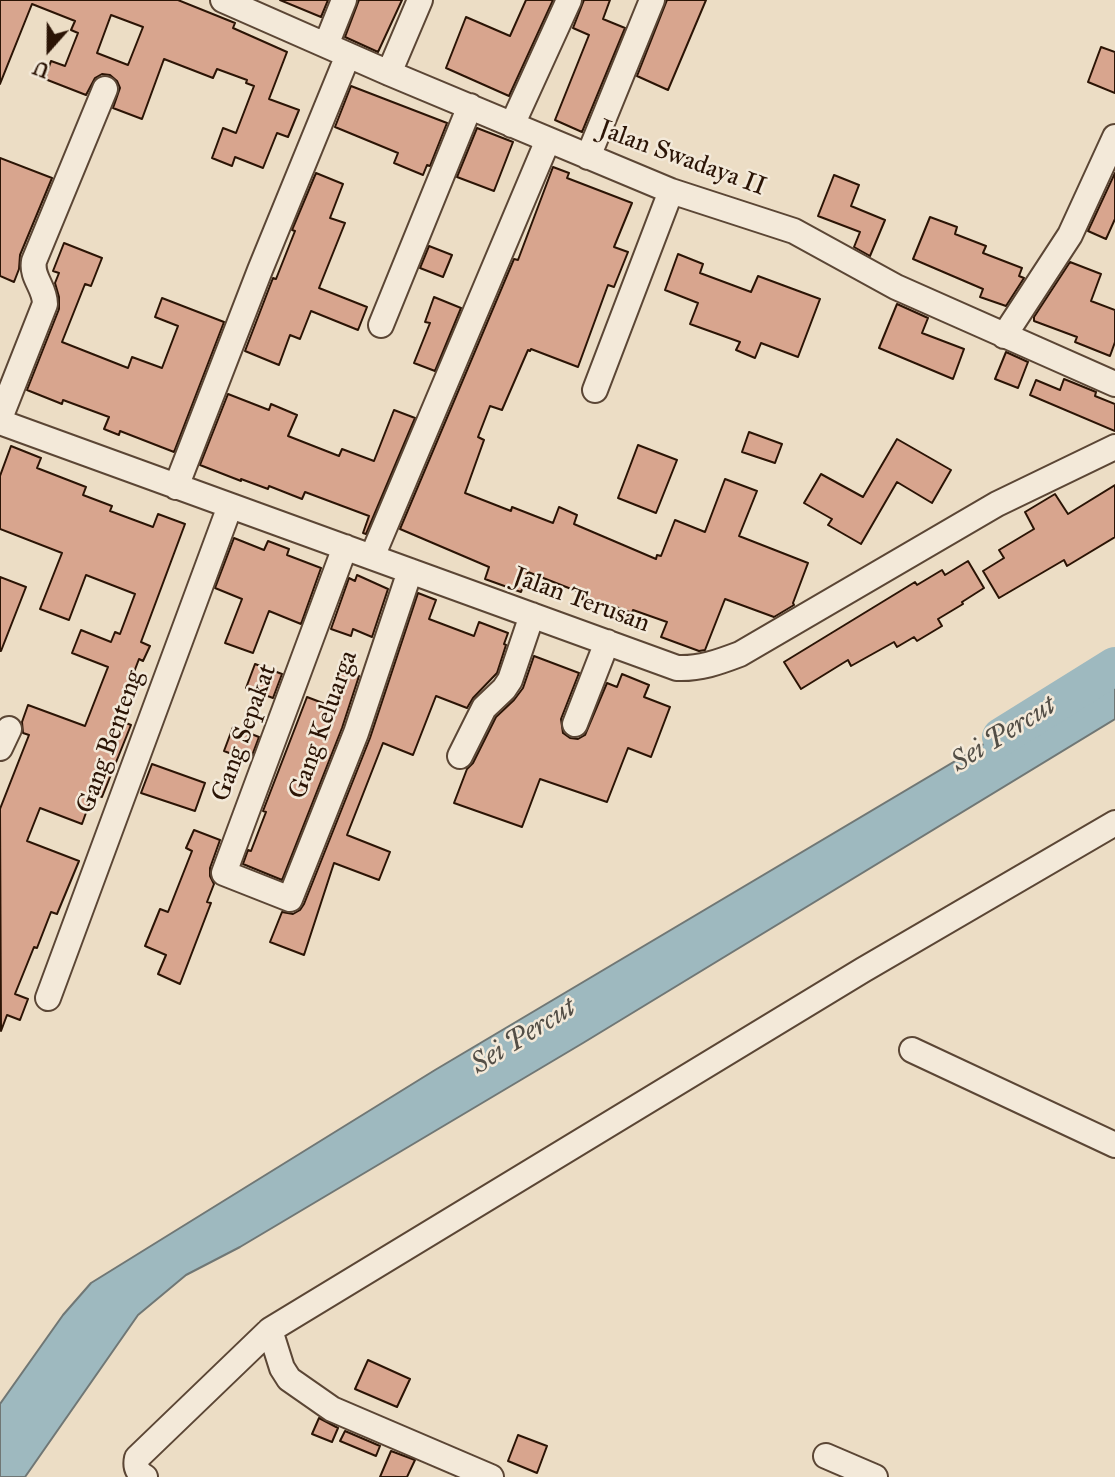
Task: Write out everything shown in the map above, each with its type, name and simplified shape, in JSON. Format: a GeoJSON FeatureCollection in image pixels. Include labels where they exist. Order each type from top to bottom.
{"type":"FeatureCollection","features":[{"type":"Feature","properties":{"kind":"street","name":"Jalan Swadaya II"},"geometry":{"type":"LineString","coordinates":[[223,0],[671,191],[794,231],[896,287],[1115,384]]}},
{"type":"Feature","properties":{"kind":"street"},"geometry":{"type":"LineString","coordinates":[[176,487],[260,270],[337,50],[344,0]]}},
{"type":"Feature","properties":{"kind":"street"},"geometry":{"type":"LineString","coordinates":[[389,73],[420,0]]}},
{"type":"Feature","properties":{"kind":"street"},"geometry":{"type":"LineString","coordinates":[[512,125],[569,0]]}},
{"type":"Feature","properties":{"kind":"street"},"geometry":{"type":"LineString","coordinates":[[588,157],[652,0]]}},
{"type":"Feature","properties":{"kind":"street"},"geometry":{"type":"LineString","coordinates":[[0,420],[45,304],[45,295],[32,271],[34,261],[105,89]]}},
{"type":"Feature","properties":{"kind":"street"},"geometry":{"type":"LineString","coordinates":[[381,326],[470,106]]}},
{"type":"Feature","properties":{"kind":"street"},"geometry":{"type":"LineString","coordinates":[[1004,336],[1070,235],[1115,137]]}},
{"type":"Feature","properties":{"kind":"street"},"geometry":{"type":"LineString","coordinates":[[372,557],[548,140]]}},
{"type":"Feature","properties":{"kind":"street"},"geometry":{"type":"LineString","coordinates":[[595,390],[671,191]]}},
{"type":"Feature","properties":{"kind":"street","name":"Jalan Terusan"},"geometry":{"type":"LineString","coordinates":[[0,420],[176,487],[677,668],[692,669],[715,664],[740,653],[997,504],[1115,447]]}},
{"type":"Feature","properties":{"kind":"street","name":"Gang Benteng"},"geometry":{"type":"LineString","coordinates":[[48,998],[230,506]]}},
{"type":"Feature","properties":{"kind":"street","name":"Gang Sepakat"},"geometry":{"type":"LineString","coordinates":[[290,899],[224,873],[345,547]]}},
{"type":"Feature","properties":{"kind":"street","name":"Gang Keluarga"},"geometry":{"type":"LineString","coordinates":[[290,899],[356,733],[410,571]]}},
{"type":"Feature","properties":{"kind":"street"},"geometry":{"type":"LineString","coordinates":[[460,756],[484,708],[510,680],[531,615]]}},
{"type":"Feature","properties":{"kind":"street"},"geometry":{"type":"LineString","coordinates":[[575,724],[607,642]]}},
{"type":"Feature","properties":{"kind":"street"},"geometry":{"type":"LineString","coordinates":[[145,1477],[138,1472],[136,1458],[270,1330],[863,971],[1115,823]]}},
{"type":"Feature","properties":{"kind":"street"},"geometry":{"type":"LineString","coordinates":[[912,1050],[1115,1145]]}},
{"type":"Feature","properties":{"kind":"street"},"geometry":{"type":"LineString","coordinates":[[270,1330],[282,1368],[298,1386],[332,1409],[491,1477]]}},
{"type":"Feature","properties":{"kind":"street"},"geometry":{"type":"LineString","coordinates":[[826,1455],[875,1477]]}},
{"type":"Feature","properties":{"kind":"water","name":"Sei Percut"},"geometry":{"type":"Polygon","coordinates":[[[1115,666],[1115,719],[583,1043],[240,1247],[186,1275],[138,1315],[25,1477],[0,1477],[0,1404],[63,1315],[91,1283],[435,1070],[1115,666]]]}},
{"type":"Feature","properties":{"kind":"building"},"geometry":{"type":"Polygon","coordinates":[[[0,0],[178,0],[235,23],[233,28],[287,52],[269,99],[299,110],[288,137],[277,133],[263,168],[235,157],[232,166],[212,158],[223,128],[236,133],[254,86],[246,83],[247,80],[217,69],[213,78],[164,59],[142,119],[113,108],[120,88],[110,75],[102,74],[95,78],[86,95],[45,79],[51,61],[65,66],[78,33],[71,30],[75,21],[32,4],[0,84],[0,0]],[[111,15],[97,53],[128,65],[143,27],[111,15]]]}},
{"type":"Feature","properties":{"kind":"building"},"geometry":{"type":"Polygon","coordinates":[[[280,0],[328,0],[321,17],[280,0]]]}},
{"type":"Feature","properties":{"kind":"building"},"geometry":{"type":"Polygon","coordinates":[[[359,0],[402,0],[378,52],[345,37],[359,0]]]}},
{"type":"Feature","properties":{"kind":"building"},"geometry":{"type":"Polygon","coordinates":[[[526,0],[553,0],[509,96],[446,68],[466,17],[510,36],[526,0]]]}},
{"type":"Feature","properties":{"kind":"building"},"geometry":{"type":"Polygon","coordinates":[[[584,0],[610,0],[603,19],[625,28],[582,132],[555,120],[589,35],[573,28],[584,0]]]}},
{"type":"Feature","properties":{"kind":"building"},"geometry":{"type":"Polygon","coordinates":[[[667,0],[706,0],[668,90],[637,76],[667,0]]]}},
{"type":"Feature","properties":{"kind":"building"},"geometry":{"type":"Polygon","coordinates":[[[1101,47],[1115,52],[1115,93],[1088,82],[1101,47]]]}},
{"type":"Feature","properties":{"kind":"building"},"geometry":{"type":"Polygon","coordinates":[[[351,86],[447,123],[430,166],[427,165],[423,175],[394,163],[398,153],[335,127],[351,86]]]}},
{"type":"Feature","properties":{"kind":"building"},"geometry":{"type":"Polygon","coordinates":[[[477,128],[513,142],[494,191],[457,177],[477,128]]]}},
{"type":"Feature","properties":{"kind":"building"},"geometry":{"type":"Polygon","coordinates":[[[0,158],[52,178],[20,255],[14,282],[0,276],[0,158]]]}},
{"type":"Feature","properties":{"kind":"building"},"geometry":{"type":"Polygon","coordinates":[[[553,167],[569,173],[567,178],[632,203],[614,247],[628,252],[614,287],[608,285],[578,367],[528,350],[502,410],[490,406],[478,437],[484,440],[465,493],[511,511],[512,507],[553,523],[559,507],[577,515],[574,524],[656,559],[657,555],[661,556],[675,520],[705,532],[725,479],[757,491],[739,536],[808,563],[794,605],[774,617],[725,599],[705,650],[699,651],[661,637],[667,622],[608,604],[606,608],[582,599],[584,594],[528,572],[521,592],[485,579],[489,567],[400,529],[514,259],[518,260],[553,167]]]}},
{"type":"Feature","properties":{"kind":"building"},"geometry":{"type":"Polygon","coordinates":[[[316,173],[343,184],[330,218],[345,223],[319,288],[367,307],[358,330],[311,311],[300,339],[290,335],[279,365],[245,351],[273,278],[276,279],[295,231],[292,230],[316,173]]]}},
{"type":"Feature","properties":{"kind":"building"},"geometry":{"type":"Polygon","coordinates":[[[1115,173],[1115,219],[1106,239],[1088,231],[1115,173]]]}},
{"type":"Feature","properties":{"kind":"building"},"geometry":{"type":"Polygon","coordinates":[[[834,175],[859,185],[851,206],[885,220],[870,256],[854,247],[860,232],[818,216],[834,175]]]}},
{"type":"Feature","properties":{"kind":"building"},"geometry":{"type":"Polygon","coordinates":[[[930,217],[957,227],[955,234],[986,246],[983,253],[1022,268],[1019,276],[1024,278],[1006,306],[980,297],[983,289],[913,259],[930,217]]]}},
{"type":"Feature","properties":{"kind":"building"},"geometry":{"type":"Polygon","coordinates":[[[64,243],[102,258],[91,286],[85,284],[62,342],[128,368],[132,357],[162,368],[178,326],[155,317],[162,298],[224,322],[174,452],[120,431],[119,435],[104,429],[109,417],[63,400],[62,404],[27,390],[59,309],[55,283],[59,273],[53,271],[64,243]]]}},
{"type":"Feature","properties":{"kind":"building"},"geometry":{"type":"Polygon","coordinates":[[[429,246],[452,255],[443,277],[420,268],[429,246]]]}},
{"type":"Feature","properties":{"kind":"building"},"geometry":{"type":"Polygon","coordinates":[[[678,254],[703,264],[700,273],[751,292],[758,276],[820,299],[798,357],[761,343],[755,358],[736,350],[740,342],[690,324],[698,303],[665,290],[678,254]]]}},
{"type":"Feature","properties":{"kind":"building"},"geometry":{"type":"Polygon","coordinates":[[[1070,262],[1101,274],[1091,301],[1115,310],[1115,342],[1110,356],[1075,342],[1077,337],[1034,321],[1070,262]]]}},
{"type":"Feature","properties":{"kind":"building"},"geometry":{"type":"Polygon","coordinates":[[[434,297],[461,308],[435,371],[414,363],[430,323],[425,322],[434,297]]]}},
{"type":"Feature","properties":{"kind":"building"},"geometry":{"type":"Polygon","coordinates":[[[897,304],[928,318],[922,333],[964,349],[953,379],[879,348],[897,304]]]}},
{"type":"Feature","properties":{"kind":"building"},"geometry":{"type":"Polygon","coordinates":[[[1006,352],[1028,362],[1018,388],[995,379],[1006,352]]]}},
{"type":"Feature","properties":{"kind":"building"},"geometry":{"type":"Polygon","coordinates":[[[1064,379],[1096,392],[1095,396],[1115,404],[1115,431],[1030,395],[1036,380],[1060,390],[1064,379]]]}},
{"type":"Feature","properties":{"kind":"building"},"geometry":{"type":"Polygon","coordinates":[[[228,394],[269,410],[271,404],[297,415],[288,436],[339,456],[342,449],[374,461],[394,410],[415,418],[366,534],[363,533],[369,516],[305,492],[302,499],[269,486],[268,489],[241,481],[200,465],[228,394]]]}},
{"type":"Feature","properties":{"kind":"building"},"geometry":{"type":"Polygon","coordinates":[[[749,432],[782,444],[775,463],[742,452],[749,432]]]}},
{"type":"Feature","properties":{"kind":"building"},"geometry":{"type":"Polygon","coordinates":[[[897,439],[951,470],[932,503],[897,482],[861,544],[828,525],[832,519],[804,503],[821,474],[863,497],[897,439]]]}},
{"type":"Feature","properties":{"kind":"building"},"geometry":{"type":"Polygon","coordinates":[[[638,445],[677,460],[656,513],[618,498],[638,445]]]}},
{"type":"Feature","properties":{"kind":"building"},"geometry":{"type":"Polygon","coordinates":[[[11,446],[41,458],[37,468],[86,487],[83,495],[112,506],[110,511],[153,527],[158,514],[185,524],[141,642],[150,646],[143,661],[139,659],[116,719],[131,725],[102,797],[93,793],[82,824],[40,808],[27,841],[79,861],[57,914],[51,912],[37,948],[34,947],[15,994],[28,999],[20,1020],[7,1015],[1,1031],[0,809],[29,735],[23,733],[22,722],[28,705],[85,726],[108,667],[72,653],[81,630],[111,642],[115,632],[120,634],[135,594],[86,575],[69,620],[40,609],[62,553],[0,529],[0,476],[11,446]]]}},
{"type":"Feature","properties":{"kind":"building"},"geometry":{"type":"Polygon","coordinates":[[[1115,485],[1115,537],[1067,566],[1064,560],[999,598],[983,571],[1004,558],[999,550],[1034,529],[1025,512],[1055,494],[1068,514],[1115,485]]]}},
{"type":"Feature","properties":{"kind":"building"},"geometry":{"type":"Polygon","coordinates":[[[234,538],[264,550],[268,541],[289,549],[287,555],[321,568],[301,624],[269,611],[253,653],[225,643],[242,599],[215,588],[234,538]]]}},
{"type":"Feature","properties":{"kind":"building"},"geometry":{"type":"Polygon","coordinates":[[[968,561],[984,588],[938,619],[942,626],[917,641],[914,637],[897,647],[894,642],[851,666],[848,660],[801,689],[784,662],[915,582],[917,585],[942,570],[945,575],[968,561]]]}},
{"type":"Feature","properties":{"kind":"building"},"geometry":{"type":"Polygon","coordinates":[[[357,575],[388,589],[372,637],[353,629],[351,636],[331,629],[349,578],[355,581],[357,575]]]}},
{"type":"Feature","properties":{"kind":"building"},"geometry":{"type":"Polygon","coordinates":[[[0,577],[26,587],[1,651],[0,651],[0,577]]]}},
{"type":"Feature","properties":{"kind":"building"},"geometry":{"type":"Polygon","coordinates":[[[418,593],[436,600],[429,619],[474,636],[479,622],[508,633],[504,644],[506,645],[497,673],[467,708],[436,696],[413,755],[383,743],[347,835],[390,852],[379,880],[334,863],[304,955],[270,942],[282,912],[293,914],[304,904],[370,738],[418,593]]]}},
{"type":"Feature","properties":{"kind":"building"},"geometry":{"type":"Polygon","coordinates":[[[534,656],[579,673],[561,719],[563,733],[570,738],[578,739],[585,735],[607,683],[617,687],[622,674],[649,685],[644,697],[670,707],[651,757],[628,748],[607,802],[540,779],[522,827],[454,803],[467,769],[473,763],[496,717],[523,688],[534,656]]]}},
{"type":"Feature","properties":{"kind":"building"},"geometry":{"type":"Polygon","coordinates":[[[255,664],[282,674],[273,698],[246,688],[255,664]]]}},
{"type":"Feature","properties":{"kind":"building"},"geometry":{"type":"Polygon","coordinates":[[[342,670],[359,676],[342,728],[282,880],[243,864],[266,812],[263,811],[307,697],[328,705],[342,670]]]}},
{"type":"Feature","properties":{"kind":"building"},"geometry":{"type":"Polygon","coordinates":[[[233,727],[259,737],[250,761],[224,751],[233,727]]]}},
{"type":"Feature","properties":{"kind":"building"},"geometry":{"type":"Polygon","coordinates":[[[152,764],[205,783],[195,811],[141,793],[152,764]]]}},
{"type":"Feature","properties":{"kind":"building"},"geometry":{"type":"Polygon","coordinates":[[[194,830],[220,840],[210,868],[214,884],[207,902],[211,903],[180,984],[158,974],[166,955],[145,946],[160,909],[168,912],[192,851],[186,848],[194,830]]]}},
{"type":"Feature","properties":{"kind":"building"},"geometry":{"type":"Polygon","coordinates":[[[368,1360],[410,1379],[397,1407],[355,1389],[368,1360]]]}},
{"type":"Feature","properties":{"kind":"building"},"geometry":{"type":"Polygon","coordinates":[[[319,1418],[338,1428],[332,1442],[312,1434],[319,1418]]]}},
{"type":"Feature","properties":{"kind":"building"},"geometry":{"type":"Polygon","coordinates":[[[345,1431],[380,1446],[376,1456],[340,1441],[345,1431]]]}},
{"type":"Feature","properties":{"kind":"building"},"geometry":{"type":"Polygon","coordinates":[[[518,1435],[547,1446],[537,1473],[508,1461],[518,1435]]]}},
{"type":"Feature","properties":{"kind":"building"},"geometry":{"type":"Polygon","coordinates":[[[391,1451],[415,1460],[407,1477],[380,1477],[391,1451]]]}},
{"type":"Feature","properties":{"kind":"waterway","name":"Sei Percut"},"geometry":{"type":"LineString","coordinates":[[1001,737],[1115,666]]}}]}
